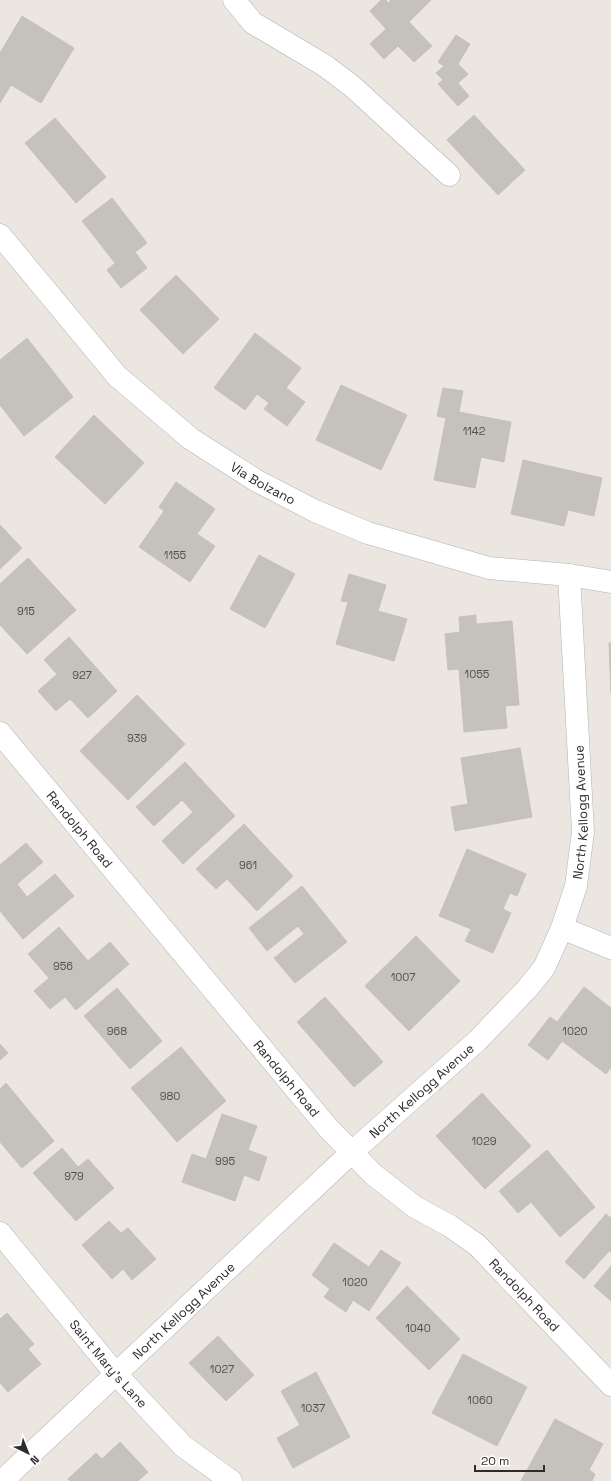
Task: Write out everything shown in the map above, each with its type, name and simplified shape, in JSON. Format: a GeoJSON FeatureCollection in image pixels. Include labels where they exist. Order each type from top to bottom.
{"type":"FeatureCollection","features":[{"type":"Feature","properties":{"kind":"street"},"geometry":{"type":"LineString","coordinates":[[234,0],[253,23],[324,65],[353,87],[449,175]]}},
{"type":"Feature","properties":{"kind":"street","name":"Via Bolzano"},"geometry":{"type":"LineString","coordinates":[[0,236],[117,376],[191,438],[257,481],[315,511],[368,533],[489,568],[569,575],[611,582]]}},
{"type":"Feature","properties":{"kind":"street","name":"North Kellogg Avenue"},"geometry":{"type":"LineString","coordinates":[[2,1481],[351,1153],[477,1041],[526,990],[544,968],[562,928],[576,886],[583,832],[569,575]]}},
{"type":"Feature","properties":{"kind":"street","name":"Randolph Road"},"geometry":{"type":"LineString","coordinates":[[0,733],[324,1123],[351,1153],[374,1175],[415,1207],[450,1226],[477,1245],[611,1385]]}},
{"type":"Feature","properties":{"kind":"street"},"geometry":{"type":"LineString","coordinates":[[562,928],[611,948]]}},
{"type":"Feature","properties":{"kind":"street","name":"Saint Mary's Lane"},"geometry":{"type":"LineString","coordinates":[[0,1233],[115,1374],[182,1446],[231,1481]]}},
{"type":"Feature","properties":{"kind":"building"},"geometry":{"type":"Polygon","coordinates":[[[381,0],[386,0],[388,3],[391,0],[431,0],[409,22],[432,46],[414,62],[398,46],[384,59],[370,44],[386,29],[370,11],[381,0]]]}},
{"type":"Feature","properties":{"kind":"building"},"geometry":{"type":"Polygon","coordinates":[[[22,16],[74,48],[41,103],[11,85],[0,103],[0,53],[22,16]]]}},
{"type":"Feature","properties":{"kind":"building"},"geometry":{"type":"Polygon","coordinates":[[[456,35],[470,44],[458,64],[468,74],[458,83],[469,96],[458,106],[438,84],[443,80],[436,73],[444,66],[438,62],[456,35]]]}},
{"type":"Feature","properties":{"kind":"building"},"geometry":{"type":"Polygon","coordinates":[[[474,115],[525,170],[498,195],[447,140],[474,115]]]}},
{"type":"Feature","properties":{"kind":"building"},"geometry":{"type":"Polygon","coordinates":[[[55,118],[106,177],[76,203],[25,143],[55,118]]]}},
{"type":"Feature","properties":{"kind":"building"},"geometry":{"type":"Polygon","coordinates":[[[112,198],[147,243],[135,252],[147,268],[121,288],[107,270],[115,263],[82,221],[112,198]]]}},
{"type":"Feature","properties":{"kind":"building"},"geometry":{"type":"Polygon","coordinates":[[[176,275],[219,319],[183,354],[140,310],[176,275]]]}},
{"type":"Feature","properties":{"kind":"building"},"geometry":{"type":"Polygon","coordinates":[[[255,333],[301,368],[286,388],[305,402],[287,426],[264,409],[269,403],[257,394],[245,410],[214,388],[255,333]]]}},
{"type":"Feature","properties":{"kind":"building"},"geometry":{"type":"Polygon","coordinates":[[[27,338],[73,397],[24,436],[0,405],[0,360],[27,338]]]}},
{"type":"Feature","properties":{"kind":"building"},"geometry":{"type":"Polygon","coordinates":[[[341,385],[407,415],[381,470],[316,440],[341,385]]]}},
{"type":"Feature","properties":{"kind":"building"},"geometry":{"type":"Polygon","coordinates":[[[443,388],[463,391],[459,412],[511,422],[504,462],[481,457],[475,488],[434,480],[446,418],[437,416],[443,388]]]}},
{"type":"Feature","properties":{"kind":"building"},"geometry":{"type":"Polygon","coordinates":[[[94,415],[144,463],[105,504],[55,457],[94,415]]]}},
{"type":"Feature","properties":{"kind":"building"},"geometry":{"type":"Polygon","coordinates":[[[523,460],[602,478],[594,516],[568,510],[564,526],[511,514],[523,460]]]}},
{"type":"Feature","properties":{"kind":"building"},"geometry":{"type":"Polygon","coordinates":[[[176,482],[215,509],[197,534],[215,546],[190,582],[139,547],[164,511],[159,507],[176,482]]]}},
{"type":"Feature","properties":{"kind":"building"},"geometry":{"type":"Polygon","coordinates":[[[0,525],[22,548],[0,569],[0,525]]]}},
{"type":"Feature","properties":{"kind":"building"},"geometry":{"type":"Polygon","coordinates":[[[259,555],[295,574],[265,628],[230,609],[259,555]]]}},
{"type":"Feature","properties":{"kind":"building"},"geometry":{"type":"Polygon","coordinates":[[[28,558],[76,610],[27,654],[0,625],[0,584],[28,558]]]}},
{"type":"Feature","properties":{"kind":"building"},"geometry":{"type":"Polygon","coordinates":[[[349,574],[386,585],[378,611],[407,619],[394,661],[336,644],[348,602],[341,601],[349,574]]]}},
{"type":"Feature","properties":{"kind":"building"},"geometry":{"type":"Polygon","coordinates":[[[476,615],[476,624],[512,621],[519,705],[505,706],[507,728],[464,732],[459,669],[448,670],[445,634],[460,632],[459,617],[476,615]]]}},
{"type":"Feature","properties":{"kind":"building"},"geometry":{"type":"Polygon","coordinates":[[[69,637],[117,691],[88,718],[70,699],[56,711],[38,691],[57,674],[44,660],[69,637]]]}},
{"type":"Feature","properties":{"kind":"building"},"geometry":{"type":"Polygon","coordinates":[[[609,643],[611,643],[611,693],[609,643]]]}},
{"type":"Feature","properties":{"kind":"building"},"geometry":{"type":"Polygon","coordinates":[[[137,695],[185,744],[128,800],[80,751],[137,695]]]}},
{"type":"Feature","properties":{"kind":"building"},"geometry":{"type":"Polygon","coordinates":[[[520,748],[532,817],[455,831],[451,807],[468,804],[461,758],[520,748]]]}},
{"type":"Feature","properties":{"kind":"building"},"geometry":{"type":"Polygon","coordinates":[[[185,762],[235,816],[183,864],[162,841],[193,812],[182,800],[154,826],[136,807],[185,762]]]}},
{"type":"Feature","properties":{"kind":"building"},"geometry":{"type":"Polygon","coordinates":[[[244,824],[293,876],[257,911],[227,879],[216,889],[196,869],[244,824]]]}},
{"type":"Feature","properties":{"kind":"building"},"geometry":{"type":"Polygon","coordinates":[[[26,843],[43,862],[17,884],[27,897],[55,874],[74,896],[23,939],[0,911],[0,865],[26,843]]]}},
{"type":"Feature","properties":{"kind":"building"},"geometry":{"type":"Polygon","coordinates":[[[467,849],[526,874],[517,896],[510,893],[503,909],[511,913],[493,953],[465,941],[471,929],[439,916],[467,849]]]}},
{"type":"Feature","properties":{"kind":"building"},"geometry":{"type":"Polygon","coordinates":[[[302,886],[347,942],[295,983],[274,958],[304,934],[298,926],[267,951],[249,928],[302,886]]]}},
{"type":"Feature","properties":{"kind":"building"},"geometry":{"type":"Polygon","coordinates":[[[59,927],[88,961],[110,942],[129,964],[76,1010],[65,997],[50,1009],[34,991],[49,978],[28,954],[59,927]]]}},
{"type":"Feature","properties":{"kind":"building"},"geometry":{"type":"Polygon","coordinates":[[[416,936],[460,981],[409,1031],[365,986],[416,936]]]}},
{"type":"Feature","properties":{"kind":"building"},"geometry":{"type":"Polygon","coordinates":[[[584,987],[611,1008],[611,1067],[606,1074],[562,1041],[548,1060],[528,1045],[550,1017],[557,1022],[584,987]]]}},
{"type":"Feature","properties":{"kind":"building"},"geometry":{"type":"Polygon","coordinates":[[[117,988],[162,1041],[130,1069],[84,1016],[117,988]]]}},
{"type":"Feature","properties":{"kind":"building"},"geometry":{"type":"Polygon","coordinates":[[[325,997],[383,1062],[354,1087],[297,1022],[325,997]]]}},
{"type":"Feature","properties":{"kind":"building"},"geometry":{"type":"Polygon","coordinates":[[[0,1044],[8,1053],[0,1060],[0,1044]]]}},
{"type":"Feature","properties":{"kind":"building"},"geometry":{"type":"Polygon","coordinates":[[[181,1047],[226,1101],[177,1142],[131,1088],[181,1047]]]}},
{"type":"Feature","properties":{"kind":"building"},"geometry":{"type":"Polygon","coordinates":[[[6,1083],[54,1141],[22,1168],[0,1142],[0,1089],[6,1083]]]}},
{"type":"Feature","properties":{"kind":"building"},"geometry":{"type":"Polygon","coordinates":[[[482,1093],[531,1146],[485,1189],[436,1136],[482,1093]]]}},
{"type":"Feature","properties":{"kind":"building"},"geometry":{"type":"Polygon","coordinates":[[[222,1114],[257,1126],[248,1150],[267,1157],[259,1181],[244,1175],[235,1201],[182,1182],[192,1154],[206,1159],[222,1114]]]}},
{"type":"Feature","properties":{"kind":"building"},"geometry":{"type":"Polygon","coordinates":[[[62,1148],[78,1167],[88,1159],[114,1188],[76,1221],[33,1173],[62,1148]]]}},
{"type":"Feature","properties":{"kind":"building"},"geometry":{"type":"Polygon","coordinates":[[[547,1150],[595,1207],[560,1237],[531,1202],[518,1213],[499,1191],[547,1150]]]}},
{"type":"Feature","properties":{"kind":"building"},"geometry":{"type":"Polygon","coordinates":[[[606,1214],[611,1218],[611,1252],[609,1251],[584,1279],[565,1262],[606,1214]]]}},
{"type":"Feature","properties":{"kind":"building"},"geometry":{"type":"Polygon","coordinates":[[[109,1221],[121,1233],[128,1228],[156,1259],[132,1280],[123,1269],[112,1279],[82,1245],[109,1221]]]}},
{"type":"Feature","properties":{"kind":"building"},"geometry":{"type":"Polygon","coordinates":[[[334,1243],[369,1267],[381,1250],[401,1263],[369,1311],[353,1300],[346,1312],[324,1297],[330,1289],[312,1275],[334,1243]]]}},
{"type":"Feature","properties":{"kind":"building"},"geometry":{"type":"Polygon","coordinates":[[[611,1266],[611,1301],[594,1286],[611,1266]]]}},
{"type":"Feature","properties":{"kind":"building"},"geometry":{"type":"Polygon","coordinates":[[[407,1286],[460,1339],[429,1370],[376,1318],[407,1286]]]}},
{"type":"Feature","properties":{"kind":"building"},"geometry":{"type":"Polygon","coordinates":[[[7,1313],[34,1344],[28,1349],[41,1364],[8,1392],[0,1383],[0,1319],[7,1313]]]}},
{"type":"Feature","properties":{"kind":"building"},"geometry":{"type":"Polygon","coordinates":[[[218,1336],[254,1375],[226,1401],[189,1363],[218,1336]]]}},
{"type":"Feature","properties":{"kind":"building"},"geometry":{"type":"Polygon","coordinates":[[[463,1354],[527,1387],[497,1446],[432,1413],[463,1354]]]}},
{"type":"Feature","properties":{"kind":"building"},"geometry":{"type":"Polygon","coordinates":[[[316,1372],[350,1437],[293,1468],[277,1438],[300,1425],[281,1391],[316,1372]]]}},
{"type":"Feature","properties":{"kind":"building"},"geometry":{"type":"Polygon","coordinates":[[[555,1419],[603,1444],[589,1470],[595,1474],[592,1481],[521,1481],[555,1419]]]}},
{"type":"Feature","properties":{"kind":"building"},"geometry":{"type":"Polygon","coordinates":[[[120,1442],[148,1472],[138,1481],[70,1481],[68,1479],[96,1453],[102,1459],[120,1442]]]}}]}
